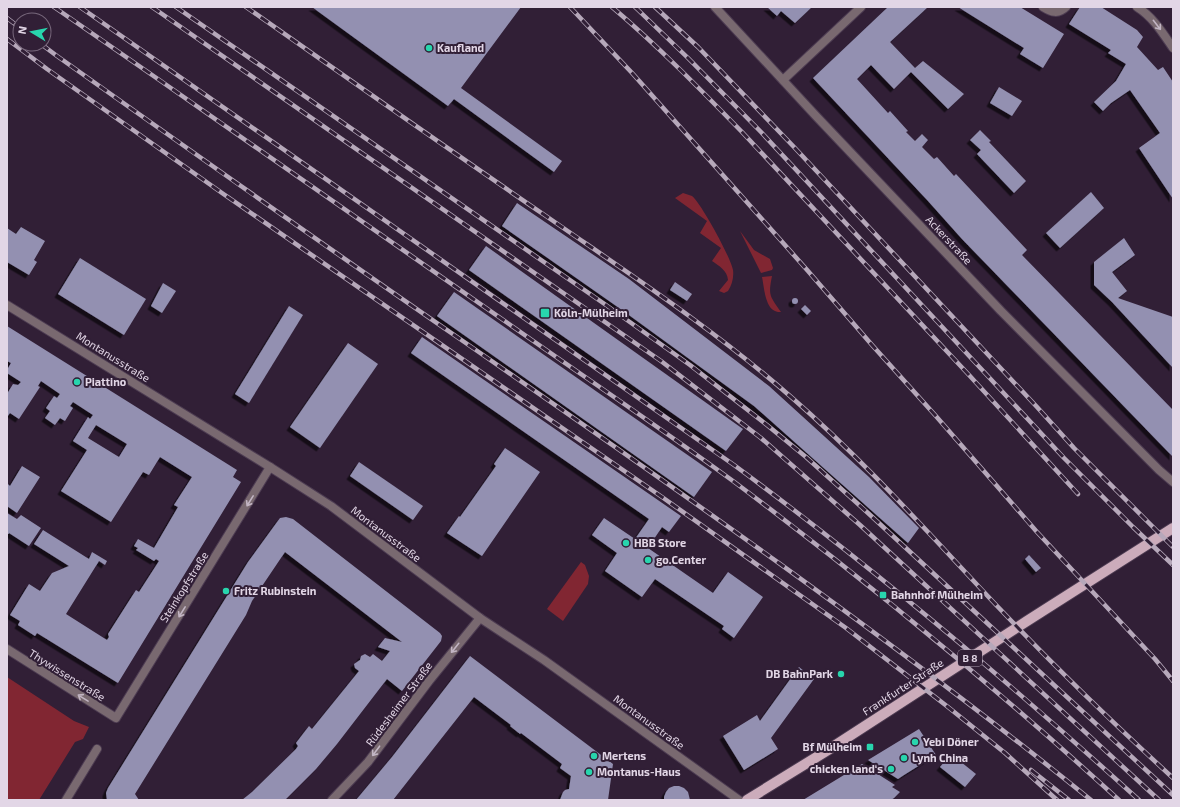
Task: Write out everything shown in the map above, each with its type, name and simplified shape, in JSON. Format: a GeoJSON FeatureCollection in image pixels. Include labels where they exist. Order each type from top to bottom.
{"type":"FeatureCollection","features":[{"type":"Feature","properties":{"kind":"main road","name":"Frankfurter Straße"},"geometry":{"type":"LineString","coordinates":[[747,800],[828,750],[1173,528]]}},
{"type":"Feature","properties":{"kind":"street","name":"Ackerstraße"},"geometry":{"type":"LineString","coordinates":[[715,7],[782,80],[1001,311],[1159,470],[1173,482]]}},
{"type":"Feature","properties":{"kind":"street"},"geometry":{"type":"LineString","coordinates":[[782,80],[861,7]]}},
{"type":"Feature","properties":{"kind":"street"},"geometry":{"type":"LineString","coordinates":[[1043,7],[1054,13],[1062,11],[1066,7]]}},
{"type":"Feature","properties":{"kind":"street"},"geometry":{"type":"LineString","coordinates":[[1137,7],[1159,26],[1173,48]]}},
{"type":"Feature","properties":{"kind":"street","name":"Montanusstraße"},"geometry":{"type":"LineString","coordinates":[[7,304],[331,506],[480,618],[544,660],[739,800]]}},
{"type":"Feature","properties":{"kind":"street","name":"Steinkopfstraße"},"geometry":{"type":"LineString","coordinates":[[116,718],[270,468]]}},
{"type":"Feature","properties":{"kind":"street","name":"Rüdesheimer Straße"},"geometry":{"type":"LineString","coordinates":[[332,800],[368,762],[429,681],[480,618]]}},
{"type":"Feature","properties":{"kind":"street","name":"Thywissenstraße"},"geometry":{"type":"LineString","coordinates":[[7,649],[116,718]]}},
{"type":"Feature","properties":{"kind":"street"},"geometry":{"type":"LineString","coordinates":[[66,800],[97,749]]}},
{"type":"Feature","properties":{"kind":"shaded area"},"geometry":{"type":"Polygon","coordinates":[[[683,193],[692,196],[702,209],[722,243],[731,264],[733,273],[731,286],[728,291],[724,293],[719,291],[728,280],[726,274],[712,261],[721,248],[700,233],[707,221],[675,198],[683,193]]]}},
{"type":"Feature","properties":{"kind":"shaded area"},"geometry":{"type":"Polygon","coordinates":[[[740,231],[754,250],[770,259],[773,268],[772,270],[761,273],[740,231]]]}},
{"type":"Feature","properties":{"kind":"shaded area"},"geometry":{"type":"Polygon","coordinates":[[[772,276],[770,288],[771,296],[781,312],[776,312],[772,309],[767,301],[762,277],[772,276]]]}},
{"type":"Feature","properties":{"kind":"shaded area"},"geometry":{"type":"Polygon","coordinates":[[[581,562],[585,565],[589,576],[588,584],[563,621],[547,609],[581,562]]]}},
{"type":"Feature","properties":{"kind":"shaded area"},"geometry":{"type":"Polygon","coordinates":[[[7,677],[74,721],[89,727],[83,739],[75,742],[39,800],[7,800],[7,677]]]}},
{"type":"Feature","properties":{"kind":"building","name":"Kaufland"},"geometry":{"type":"Polygon","coordinates":[[[312,7],[521,7],[461,88],[562,161],[554,172],[454,99],[448,106],[312,7]]]}},
{"type":"Feature","properties":{"kind":"building"},"geometry":{"type":"Polygon","coordinates":[[[767,7],[812,7],[795,23],[781,11],[777,16],[767,7]]]}},
{"type":"Feature","properties":{"kind":"building"},"geometry":{"type":"Polygon","coordinates":[[[888,7],[928,7],[890,42],[915,68],[923,61],[964,94],[948,109],[911,72],[894,89],[871,65],[857,79],[888,113],[890,111],[915,141],[922,134],[928,140],[922,147],[934,159],[937,157],[954,176],[956,174],[1027,250],[1022,255],[1173,410],[1173,457],[962,239],[813,78],[888,7]]]}},
{"type":"Feature","properties":{"kind":"building"},"geometry":{"type":"Polygon","coordinates":[[[958,7],[1020,7],[1064,34],[1043,68],[1020,54],[1024,48],[958,7]]]}},
{"type":"Feature","properties":{"kind":"building"},"geometry":{"type":"Polygon","coordinates":[[[1080,7],[1101,7],[1137,30],[1143,37],[1137,47],[1158,70],[1163,67],[1173,82],[1173,199],[1139,148],[1160,133],[1130,90],[1111,103],[1103,111],[1094,102],[1116,81],[1126,64],[1108,53],[1111,50],[1069,24],[1080,7]]]}},
{"type":"Feature","properties":{"kind":"building"},"geometry":{"type":"Polygon","coordinates":[[[999,87],[1022,101],[1012,116],[990,103],[999,87]]]}},
{"type":"Feature","properties":{"kind":"building"},"geometry":{"type":"Polygon","coordinates":[[[980,130],[991,141],[989,142],[1026,181],[1014,193],[977,154],[981,150],[970,140],[980,130]]]}},
{"type":"Feature","properties":{"kind":"building"},"geometry":{"type":"Polygon","coordinates":[[[1091,192],[1104,208],[1060,248],[1046,233],[1091,192]]]}},
{"type":"Feature","properties":{"kind":"building"},"geometry":{"type":"Polygon","coordinates":[[[517,203],[629,279],[769,386],[869,477],[919,528],[908,543],[754,406],[622,310],[502,226],[517,203]]]}},
{"type":"Feature","properties":{"kind":"building"},"geometry":{"type":"Polygon","coordinates":[[[21,227],[45,241],[34,260],[37,262],[29,275],[7,262],[7,228],[16,234],[21,227]]]}},
{"type":"Feature","properties":{"kind":"building"},"geometry":{"type":"Polygon","coordinates":[[[1124,238],[1135,255],[1112,272],[1127,291],[1118,298],[1173,317],[1173,368],[1112,302],[1094,285],[1094,262],[1124,238]]]}},
{"type":"Feature","properties":{"kind":"building"},"geometry":{"type":"Polygon","coordinates":[[[486,246],[743,429],[726,451],[469,270],[486,246]]]}},
{"type":"Feature","properties":{"kind":"building"},"geometry":{"type":"Polygon","coordinates":[[[80,258],[146,299],[124,335],[58,294],[80,258]]]}},
{"type":"Feature","properties":{"kind":"building"},"geometry":{"type":"Polygon","coordinates":[[[675,282],[692,294],[687,301],[670,290],[675,282]]]}},
{"type":"Feature","properties":{"kind":"building"},"geometry":{"type":"Polygon","coordinates":[[[163,283],[176,291],[162,313],[151,306],[163,283]]]}},
{"type":"Feature","properties":{"kind":"building"},"geometry":{"type":"Polygon","coordinates":[[[454,292],[712,472],[694,497],[437,316],[454,292]]]}},
{"type":"Feature","properties":{"kind":"building"},"geometry":{"type":"Polygon","coordinates":[[[795,298],[798,301],[795,304],[792,301],[795,298]]]}},
{"type":"Feature","properties":{"kind":"building"},"geometry":{"type":"Polygon","coordinates":[[[805,305],[811,311],[807,315],[801,309],[805,305]]]}},
{"type":"Feature","properties":{"kind":"building"},"geometry":{"type":"Polygon","coordinates":[[[289,306],[303,315],[249,403],[235,394],[289,306]]]}},
{"type":"Feature","properties":{"kind":"building"},"geometry":{"type":"Polygon","coordinates":[[[7,326],[237,470],[233,477],[241,482],[118,683],[37,633],[35,636],[18,625],[20,621],[10,615],[29,584],[40,591],[52,573],[69,566],[34,544],[43,530],[89,559],[92,552],[107,561],[105,565],[99,561],[66,614],[107,640],[109,637],[108,634],[136,590],[139,592],[159,561],[156,559],[154,561],[136,550],[138,548],[134,546],[138,539],[154,548],[178,507],[174,505],[192,477],[160,457],[149,475],[143,472],[111,522],[61,491],[87,450],[73,441],[88,417],[90,419],[93,415],[73,402],[70,406],[73,408],[65,421],[60,418],[55,425],[45,418],[50,411],[46,408],[54,396],[57,398],[60,394],[41,381],[38,386],[40,387],[19,419],[10,413],[7,417],[7,394],[13,384],[18,385],[21,382],[7,373],[11,363],[7,361],[7,326]],[[96,425],[88,438],[119,457],[127,444],[96,425]]]}},
{"type":"Feature","properties":{"kind":"building"},"geometry":{"type":"Polygon","coordinates":[[[422,337],[681,516],[669,532],[662,527],[648,548],[713,593],[728,572],[763,597],[734,638],[722,629],[724,626],[655,579],[642,597],[605,571],[617,553],[592,535],[604,518],[635,539],[649,519],[411,353],[422,337]]]}},
{"type":"Feature","properties":{"kind":"building"},"geometry":{"type":"Polygon","coordinates":[[[348,343],[378,364],[320,448],[290,427],[348,343]]]}},
{"type":"Feature","properties":{"kind":"building"},"geometry":{"type":"Polygon","coordinates":[[[505,448],[540,472],[482,556],[447,533],[496,466],[494,464],[505,448]]]}},
{"type":"Feature","properties":{"kind":"building"},"geometry":{"type":"Polygon","coordinates":[[[359,462],[423,506],[413,520],[350,476],[359,462]]]}},
{"type":"Feature","properties":{"kind":"building"},"geometry":{"type":"Polygon","coordinates":[[[22,466],[40,477],[17,513],[7,506],[7,483],[10,486],[22,466]]]}},
{"type":"Feature","properties":{"kind":"building"},"geometry":{"type":"Polygon","coordinates":[[[7,513],[17,519],[21,515],[41,528],[29,546],[7,533],[7,513]]]}},
{"type":"Feature","properties":{"kind":"building"},"geometry":{"type":"Polygon","coordinates":[[[286,517],[293,519],[440,633],[442,636],[441,641],[402,691],[387,679],[316,769],[285,800],[242,800],[296,749],[298,746],[296,743],[309,726],[312,729],[359,671],[355,668],[354,664],[360,660],[361,656],[365,654],[370,657],[373,654],[382,661],[390,651],[378,647],[385,638],[402,642],[285,552],[252,601],[246,615],[135,794],[139,800],[107,800],[106,793],[108,788],[248,562],[280,518],[286,517]]]}},
{"type":"Feature","properties":{"kind":"building"},"geometry":{"type":"Polygon","coordinates":[[[1029,555],[1041,568],[1036,572],[1025,559],[1029,555]]]}},
{"type":"Feature","properties":{"kind":"building"},"geometry":{"type":"Polygon","coordinates":[[[470,656],[613,764],[608,800],[560,800],[563,792],[569,789],[571,776],[560,768],[562,764],[521,733],[520,734],[510,726],[511,725],[474,697],[393,800],[356,800],[392,757],[470,656]]]}},
{"type":"Feature","properties":{"kind":"building"},"geometry":{"type":"Polygon","coordinates":[[[799,667],[814,679],[771,738],[778,749],[744,770],[723,736],[757,715],[760,721],[799,667]]]}},
{"type":"Feature","properties":{"kind":"building"},"geometry":{"type":"Polygon","coordinates":[[[919,729],[936,755],[898,779],[868,760],[919,729]]]}},
{"type":"Feature","properties":{"kind":"building"},"geometry":{"type":"Polygon","coordinates":[[[951,754],[976,774],[965,787],[940,767],[951,754]]]}},
{"type":"Feature","properties":{"kind":"building"},"geometry":{"type":"Polygon","coordinates":[[[862,764],[895,785],[892,787],[900,792],[891,800],[803,800],[862,764]]]}},
{"type":"Feature","properties":{"kind":"building"},"geometry":{"type":"Polygon","coordinates":[[[674,786],[684,788],[688,792],[690,800],[664,800],[666,792],[669,788],[674,786]]]}},
{"type":"Feature","properties":{"kind":"railway"},"geometry":{"type":"LineString","coordinates":[[54,7],[733,481],[832,557],[930,636],[978,676],[1119,800]]}},
{"type":"Feature","properties":{"kind":"railway"},"geometry":{"type":"LineString","coordinates":[[80,7],[734,465],[787,504],[941,627],[1041,712],[1139,800]]}},
{"type":"Feature","properties":{"kind":"railway"},"geometry":{"type":"LineString","coordinates":[[152,7],[661,361],[761,438],[860,525],[1159,800]]}},
{"type":"Feature","properties":{"kind":"railway"},"geometry":{"type":"LineString","coordinates":[[176,7],[606,305],[690,365],[767,425],[806,457],[868,513],[1173,795]]}},
{"type":"Feature","properties":{"kind":"railway"},"geometry":{"type":"LineString","coordinates":[[246,7],[671,303],[732,348],[790,396],[845,446],[897,499],[1041,652],[1106,716],[1173,778]]}},
{"type":"Feature","properties":{"kind":"railway"},"geometry":{"type":"LineString","coordinates":[[570,7],[633,74],[1037,532],[1155,659],[1173,681]]}},
{"type":"Feature","properties":{"kind":"railway"},"geometry":{"type":"LineString","coordinates":[[612,7],[662,52],[742,132],[1078,494]]}},
{"type":"Feature","properties":{"kind":"railway"},"geometry":{"type":"LineString","coordinates":[[635,7],[761,132],[1064,458],[1173,565]]}},
{"type":"Feature","properties":{"kind":"railway"},"geometry":{"type":"LineString","coordinates":[[655,7],[698,47],[794,147],[1074,448],[1173,547]]}},
{"type":"Feature","properties":{"kind":"railway"},"geometry":{"type":"LineString","coordinates":[[7,18],[12,22]]}},
{"type":"Feature","properties":{"kind":"railway"},"geometry":{"type":"LineString","coordinates":[[7,39],[222,193],[662,497],[846,628],[1005,753],[1057,800]]}},
{"type":"Feature","properties":{"kind":"railway"},"geometry":{"type":"LineString","coordinates":[[52,52],[359,269],[701,507],[859,621],[1014,739],[1091,800]]}},
{"type":"Feature","properties":{"kind":"railway"},"geometry":{"type":"LineString","coordinates":[[1031,770],[1069,800]]}},
{"type":"Feature","properties":{"kind":"place","name":"Kaufland"},"geometry":{"type":"Point","coordinates":[429,48]}},
{"type":"Feature","properties":{"kind":"place","name":"Köln-Mülheim"},"geometry":{"type":"Point","coordinates":[545,313]}},
{"type":"Feature","properties":{"kind":"place","name":"Piattino"},"geometry":{"type":"Point","coordinates":[77,382]}},
{"type":"Feature","properties":{"kind":"place","name":"HBB Store"},"geometry":{"type":"Point","coordinates":[626,543]}},
{"type":"Feature","properties":{"kind":"place","name":"go.Center"},"geometry":{"type":"Point","coordinates":[648,560]}},
{"type":"Feature","properties":{"kind":"place","name":"Fritz Rubinstein"},"geometry":{"type":"Point","coordinates":[226,591]}},
{"type":"Feature","properties":{"kind":"place","name":"Bahnhof Mülheim"},"geometry":{"type":"Point","coordinates":[883,595]}},
{"type":"Feature","properties":{"kind":"place","name":"DB BahnPark"},"geometry":{"type":"Point","coordinates":[841,674]}},
{"type":"Feature","properties":{"kind":"place","name":"Yebi Döner"},"geometry":{"type":"Point","coordinates":[915,742]}},
{"type":"Feature","properties":{"kind":"place","name":"Bf Mülheim"},"geometry":{"type":"Point","coordinates":[870,747]}},
{"type":"Feature","properties":{"kind":"place","name":"Mertens"},"geometry":{"type":"Point","coordinates":[594,756]}},
{"type":"Feature","properties":{"kind":"place","name":"Lynh China"},"geometry":{"type":"Point","coordinates":[904,758]}},
{"type":"Feature","properties":{"kind":"place","name":"chicken land‘s"},"geometry":{"type":"Point","coordinates":[891,769]}},
{"type":"Feature","properties":{"kind":"place","name":"Montanus-Haus"},"geometry":{"type":"Point","coordinates":[589,772]}}]}
